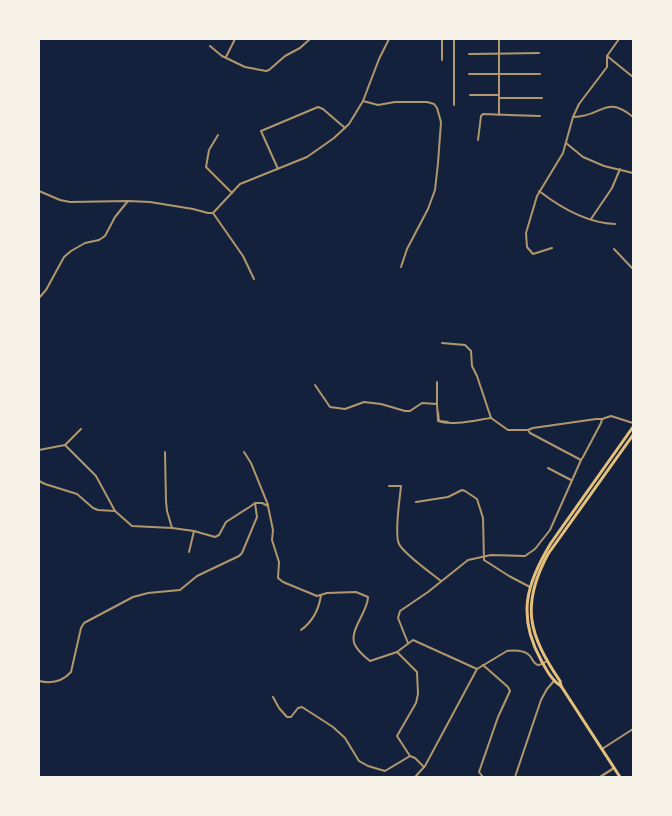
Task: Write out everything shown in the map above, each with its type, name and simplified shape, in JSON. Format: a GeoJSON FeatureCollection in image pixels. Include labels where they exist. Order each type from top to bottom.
{"type":"FeatureCollection","features":[{"type":"Feature","properties":{"kind":"main road"},"geometry":{"type":"LineString","coordinates":[[561,686],[554,681],[533,644],[527,620],[527,603],[532,577],[539,562],[551,543],[633,427]]}},
{"type":"Feature","properties":{"kind":"main road"},"geometry":{"type":"LineString","coordinates":[[620,777],[561,686],[560,681],[547,661],[537,642],[532,618],[533,595],[538,576],[548,554],[633,435]]}},
{"type":"Feature","properties":{"kind":"street"},"geometry":{"type":"LineString","coordinates":[[226,57],[234,39]]}},
{"type":"Feature","properties":{"kind":"street"},"geometry":{"type":"LineString","coordinates":[[210,46],[222,56],[245,67],[266,71],[285,56],[300,48],[310,39]]}},
{"type":"Feature","properties":{"kind":"street"},"geometry":{"type":"LineString","coordinates":[[39,191],[60,200],[70,202],[150,202],[213,213],[240,184],[307,157],[334,138],[345,128],[363,101],[379,59],[389,39]]}},
{"type":"Feature","properties":{"kind":"street"},"geometry":{"type":"LineString","coordinates":[[442,39],[442,60]]}},
{"type":"Feature","properties":{"kind":"street"},"geometry":{"type":"LineString","coordinates":[[454,39],[454,105]]}},
{"type":"Feature","properties":{"kind":"street"},"geometry":{"type":"LineString","coordinates":[[499,39],[499,116]]}},
{"type":"Feature","properties":{"kind":"street"},"geometry":{"type":"LineString","coordinates":[[552,248],[533,254],[527,247],[526,233],[537,196],[564,153],[573,117],[579,104],[607,67],[607,56],[619,39]]}},
{"type":"Feature","properties":{"kind":"street"},"geometry":{"type":"LineString","coordinates":[[469,54],[539,53]]}},
{"type":"Feature","properties":{"kind":"street"},"geometry":{"type":"LineString","coordinates":[[607,56],[633,77]]}},
{"type":"Feature","properties":{"kind":"street"},"geometry":{"type":"LineString","coordinates":[[469,74],[540,74]]}},
{"type":"Feature","properties":{"kind":"street"},"geometry":{"type":"LineString","coordinates":[[470,95],[499,95]]}},
{"type":"Feature","properties":{"kind":"street"},"geometry":{"type":"LineString","coordinates":[[499,98],[542,98]]}},
{"type":"Feature","properties":{"kind":"street"},"geometry":{"type":"LineString","coordinates":[[363,101],[378,105],[395,102],[427,102],[434,104],[437,108],[441,122],[438,163],[434,190],[428,209],[407,249],[401,267]]}},
{"type":"Feature","properties":{"kind":"street"},"geometry":{"type":"LineString","coordinates":[[573,117],[585,117],[609,106],[621,108],[633,117]]}},
{"type":"Feature","properties":{"kind":"street"},"geometry":{"type":"LineString","coordinates":[[278,169],[260,131],[318,107],[323,109],[345,128]]}},
{"type":"Feature","properties":{"kind":"street"},"geometry":{"type":"LineString","coordinates":[[478,140],[481,116],[484,114],[499,116],[540,116]]}},
{"type":"Feature","properties":{"kind":"street"},"geometry":{"type":"LineString","coordinates":[[218,135],[209,150],[206,167],[232,193]]}},
{"type":"Feature","properties":{"kind":"street"},"geometry":{"type":"LineString","coordinates":[[566,143],[583,157],[604,166],[633,173]]}},
{"type":"Feature","properties":{"kind":"street"},"geometry":{"type":"LineString","coordinates":[[590,219],[612,188],[620,169]]}},
{"type":"Feature","properties":{"kind":"street"},"geometry":{"type":"LineString","coordinates":[[539,191],[558,206],[601,223],[615,224]]}},
{"type":"Feature","properties":{"kind":"street"},"geometry":{"type":"LineString","coordinates":[[39,298],[46,290],[64,257],[85,243],[99,240],[105,236],[115,217],[128,201]]}},
{"type":"Feature","properties":{"kind":"street"},"geometry":{"type":"LineString","coordinates":[[213,213],[243,256],[254,278]]}},
{"type":"Feature","properties":{"kind":"street"},"geometry":{"type":"LineString","coordinates":[[614,249],[633,269]]}},
{"type":"Feature","properties":{"kind":"street"},"geometry":{"type":"LineString","coordinates":[[442,343],[466,345],[471,351],[472,366],[492,418],[508,430],[528,430],[533,428],[602,419],[612,416],[633,423]]}},
{"type":"Feature","properties":{"kind":"street"},"geometry":{"type":"LineString","coordinates":[[437,382],[438,421],[443,423],[465,422],[492,418]]}},
{"type":"Feature","properties":{"kind":"street"},"geometry":{"type":"LineString","coordinates":[[315,385],[330,407],[345,409],[364,402],[381,404],[410,411],[422,404],[437,404]]}},
{"type":"Feature","properties":{"kind":"street"},"geometry":{"type":"LineString","coordinates":[[408,643],[398,618],[400,611],[428,592],[468,560],[491,555],[525,556],[536,550],[550,530],[571,480],[602,419]]}},
{"type":"Feature","properties":{"kind":"street"},"geometry":{"type":"LineString","coordinates":[[39,450],[65,445],[81,429]]}},
{"type":"Feature","properties":{"kind":"street"},"geometry":{"type":"LineString","coordinates":[[528,430],[530,433],[581,460]]}},
{"type":"Feature","properties":{"kind":"street"},"geometry":{"type":"LineString","coordinates":[[65,445],[96,476],[115,511],[132,526],[172,528],[194,531],[215,537],[219,535],[226,522],[255,503],[262,503],[268,506]]}},
{"type":"Feature","properties":{"kind":"street"},"geometry":{"type":"LineString","coordinates":[[165,452],[166,501],[172,528]]}},
{"type":"Feature","properties":{"kind":"street"},"geometry":{"type":"LineString","coordinates":[[244,452],[251,463],[268,506],[273,530],[272,540],[279,562],[278,578],[283,582],[317,596],[327,592],[356,592],[368,597],[368,604],[354,634],[355,644],[370,661],[397,652],[413,640],[477,670]]}},
{"type":"Feature","properties":{"kind":"street"},"geometry":{"type":"LineString","coordinates":[[548,468],[571,480]]}},
{"type":"Feature","properties":{"kind":"street"},"geometry":{"type":"LineString","coordinates":[[39,481],[77,494],[93,508],[98,510],[115,511]]}},
{"type":"Feature","properties":{"kind":"street"},"geometry":{"type":"LineString","coordinates":[[389,486],[401,486],[397,530],[399,545],[441,581]]}},
{"type":"Feature","properties":{"kind":"street"},"geometry":{"type":"LineString","coordinates":[[416,502],[448,497],[462,490],[477,499],[483,518],[484,560],[530,587]]}},
{"type":"Feature","properties":{"kind":"street"},"geometry":{"type":"LineString","coordinates":[[39,681],[55,683],[67,677],[72,672],[81,628],[84,623],[133,597],[148,593],[180,590],[197,576],[239,556],[242,553],[257,517],[255,503]]}},
{"type":"Feature","properties":{"kind":"street"},"geometry":{"type":"LineString","coordinates":[[189,552],[194,531]]}},
{"type":"Feature","properties":{"kind":"street"},"geometry":{"type":"LineString","coordinates":[[301,630],[308,625],[318,609],[321,595]]}},
{"type":"Feature","properties":{"kind":"street"},"geometry":{"type":"LineString","coordinates":[[415,777],[424,767],[477,670],[507,651],[512,650],[530,655],[536,664],[543,664],[547,661]]}},
{"type":"Feature","properties":{"kind":"street"},"geometry":{"type":"LineString","coordinates":[[397,652],[417,672],[418,694],[416,703],[397,736],[410,756],[415,758],[424,767]]}},
{"type":"Feature","properties":{"kind":"street"},"geometry":{"type":"LineString","coordinates":[[483,665],[508,687],[510,691],[498,717],[479,772],[483,777]]}},
{"type":"Feature","properties":{"kind":"street"},"geometry":{"type":"LineString","coordinates":[[515,777],[541,700],[547,689],[554,681]]}},
{"type":"Feature","properties":{"kind":"street"},"geometry":{"type":"LineString","coordinates":[[273,697],[279,708],[287,717],[291,717],[298,708],[302,707],[333,727],[345,738],[356,757],[368,766],[385,771],[410,756]]}},
{"type":"Feature","properties":{"kind":"street"},"geometry":{"type":"LineString","coordinates":[[602,749],[633,729]]}},
{"type":"Feature","properties":{"kind":"street"},"geometry":{"type":"LineString","coordinates":[[600,777],[614,768]]}}]}
